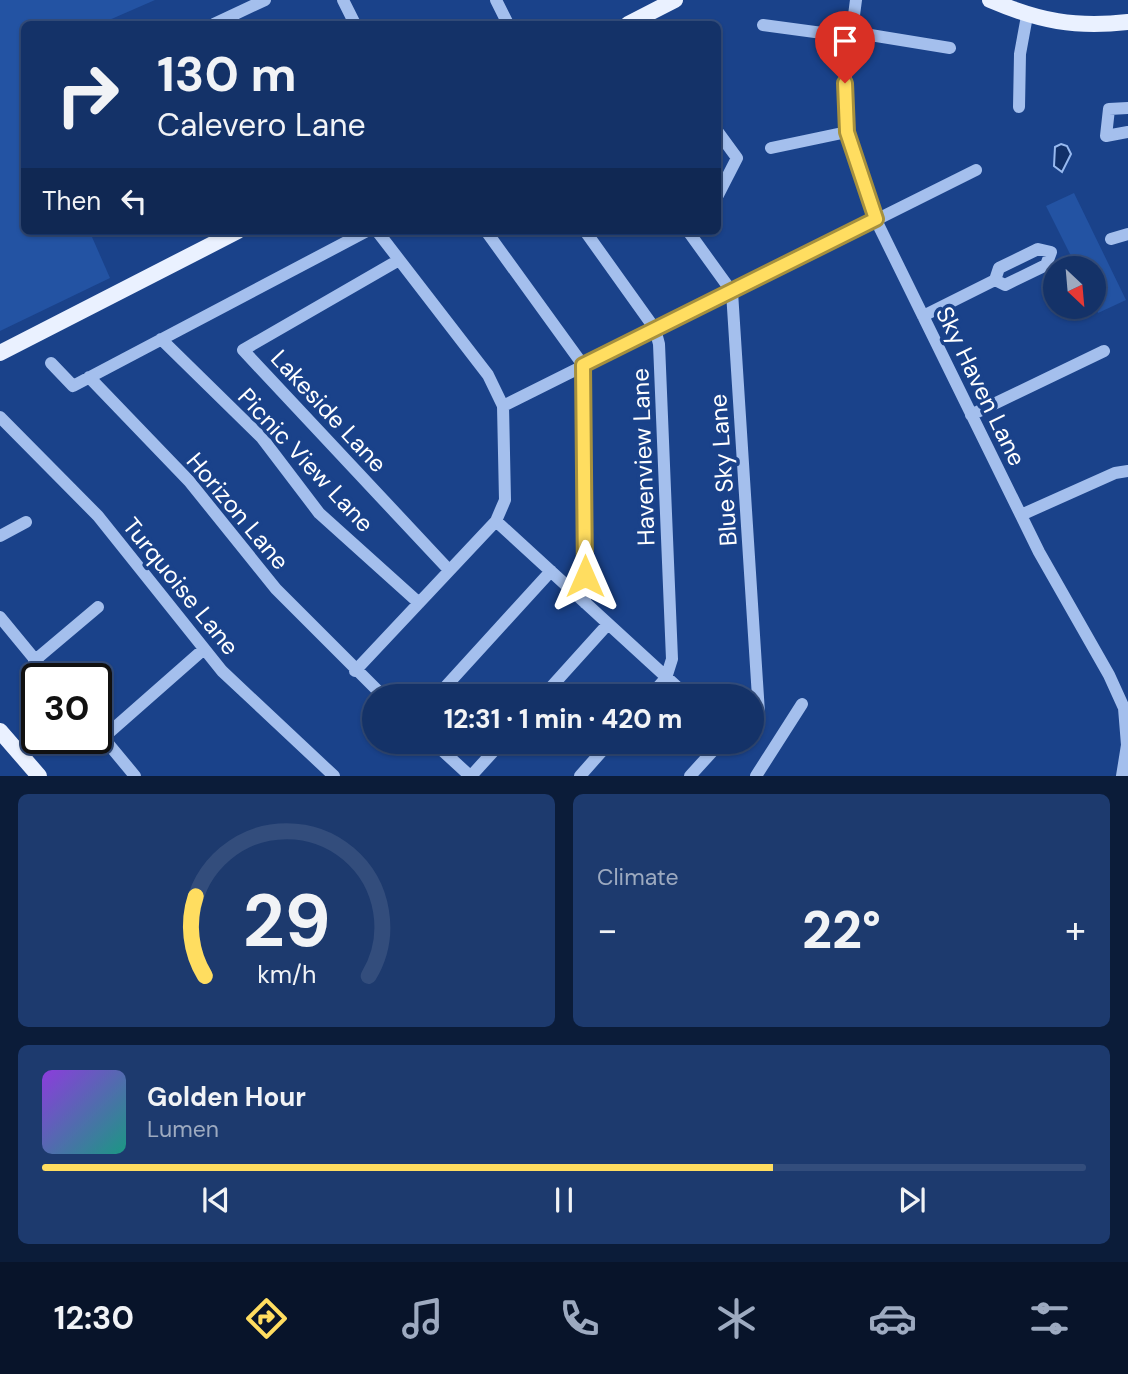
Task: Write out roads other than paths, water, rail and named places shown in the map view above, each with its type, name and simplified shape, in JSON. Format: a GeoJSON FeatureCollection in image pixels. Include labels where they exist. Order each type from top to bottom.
{"type":"FeatureCollection","features":[{"type":"Feature","properties":{"kind":"main road"},"geometry":{"type":"LineString","coordinates":[[634,21],[675,0]]}},
{"type":"Feature","properties":{"kind":"main road"},"geometry":{"type":"LineString","coordinates":[[990,0],[1027,16],[1074,24],[1128,22]]}},
{"type":"Feature","properties":{"kind":"main road"},"geometry":{"type":"LineString","coordinates":[[0,352],[229,235]]}},
{"type":"Feature","properties":{"kind":"main road"},"geometry":{"type":"LineString","coordinates":[[0,731],[39,775]]}},
{"type":"Feature","properties":{"kind":"street"},"geometry":{"type":"LineString","coordinates":[[220,21],[265,0]]}},
{"type":"Feature","properties":{"kind":"street"},"geometry":{"type":"LineString","coordinates":[[343,0],[354,21]]}},
{"type":"Feature","properties":{"kind":"street"},"geometry":{"type":"LineString","coordinates":[[496,0],[506,21]]}},
{"type":"Feature","properties":{"kind":"street","name":"Sky Haven Lane"},"geometry":{"type":"LineString","coordinates":[[856,0],[845,83],[847,132],[876,219],[1021,515],[1109,675],[1124,708],[1127,745],[1122,775]]}},
{"type":"Feature","properties":{"kind":"street"},"geometry":{"type":"LineString","coordinates":[[1019,107],[1020,54],[1027,16]]}},
{"type":"Feature","properties":{"kind":"street"},"geometry":{"type":"LineString","coordinates":[[763,25],[950,48]]}},
{"type":"Feature","properties":{"kind":"street"},"geometry":{"type":"LineString","coordinates":[[1128,108],[1109,109],[1106,136],[1128,132]]}},
{"type":"Feature","properties":{"kind":"street"},"geometry":{"type":"LineString","coordinates":[[771,148],[847,132]]}},
{"type":"Feature","properties":{"kind":"street"},"geometry":{"type":"LineString","coordinates":[[721,136],[737,158],[721,189]]}},
{"type":"Feature","properties":{"kind":"street"},"geometry":{"type":"LineString","coordinates":[[503,406],[976,170]]}},
{"type":"Feature","properties":{"kind":"street"},"geometry":{"type":"LineString","coordinates":[[1111,239],[1128,234]]}},
{"type":"Feature","properties":{"kind":"street"},"geometry":{"type":"LineString","coordinates":[[51,363],[73,386],[359,235]]}},
{"type":"Feature","properties":{"kind":"street"},"geometry":{"type":"LineString","coordinates":[[355,671],[496,521],[505,500],[503,406],[488,375],[380,235]]}},
{"type":"Feature","properties":{"kind":"street"},"geometry":{"type":"LineString","coordinates":[[489,235],[583,365],[585,603]]}},
{"type":"Feature","properties":{"kind":"street","name":"Havenview Lane"},"geometry":{"type":"LineString","coordinates":[[588,235],[654,330],[659,344],[672,659],[666,678]]}},
{"type":"Feature","properties":{"kind":"street"},"geometry":{"type":"LineString","coordinates":[[694,235],[732,292]]}},
{"type":"Feature","properties":{"kind":"street"},"geometry":{"type":"LineString","coordinates":[[923,316],[995,280],[999,268],[1038,249],[1051,252]]}},
{"type":"Feature","properties":{"kind":"street","name":"Lakeside Lane"},"geometry":{"type":"LineString","coordinates":[[399,260],[243,350],[449,570]]}},
{"type":"Feature","properties":{"kind":"street","name":"Blue Sky Lane"},"geometry":{"type":"LineString","coordinates":[[732,292],[757,684]]}},
{"type":"Feature","properties":{"kind":"street","name":"Picnic View Lane"},"geometry":{"type":"LineString","coordinates":[[161,339],[262,438],[319,513],[419,603]]}},
{"type":"Feature","properties":{"kind":"street"},"geometry":{"type":"LineString","coordinates":[[971,415],[1104,351]]}},
{"type":"Feature","properties":{"kind":"street","name":"Horizon Lane"},"geometry":{"type":"LineString","coordinates":[[89,377],[189,481],[276,589],[370,684]]}},
{"type":"Feature","properties":{"kind":"street","name":"Turquoise Lane"},"geometry":{"type":"LineString","coordinates":[[0,417],[5,432],[98,516],[222,671],[334,775]]}},
{"type":"Feature","properties":{"kind":"street"},"geometry":{"type":"LineString","coordinates":[[1021,515],[1115,473],[1128,471]]}},
{"type":"Feature","properties":{"kind":"street"},"geometry":{"type":"LineString","coordinates":[[496,521],[673,684]]}},
{"type":"Feature","properties":{"kind":"street"},"geometry":{"type":"LineString","coordinates":[[0,536],[26,522]]}},
{"type":"Feature","properties":{"kind":"street"},"geometry":{"type":"LineString","coordinates":[[448,684],[551,571]]}},
{"type":"Feature","properties":{"kind":"street"},"geometry":{"type":"LineString","coordinates":[[0,617],[34,661],[98,607]]}},
{"type":"Feature","properties":{"kind":"street"},"geometry":{"type":"LineString","coordinates":[[554,684],[608,624]]}},
{"type":"Feature","properties":{"kind":"street"},"geometry":{"type":"LineString","coordinates":[[112,723],[204,649]]}},
{"type":"Feature","properties":{"kind":"street"},"geometry":{"type":"LineString","coordinates":[[661,684],[666,678]]}},
{"type":"Feature","properties":{"kind":"street"},"geometry":{"type":"LineString","coordinates":[[756,775],[802,704]]}},
{"type":"Feature","properties":{"kind":"street"},"geometry":{"type":"LineString","coordinates":[[112,747],[135,775]]}},
{"type":"Feature","properties":{"kind":"street"},"geometry":{"type":"LineString","coordinates":[[447,754],[471,775],[491,754]]}},
{"type":"Feature","properties":{"kind":"street"},"geometry":{"type":"LineString","coordinates":[[580,775],[599,754]]}},
{"type":"Feature","properties":{"kind":"street"},"geometry":{"type":"LineString","coordinates":[[690,775],[710,754]]}}]}
